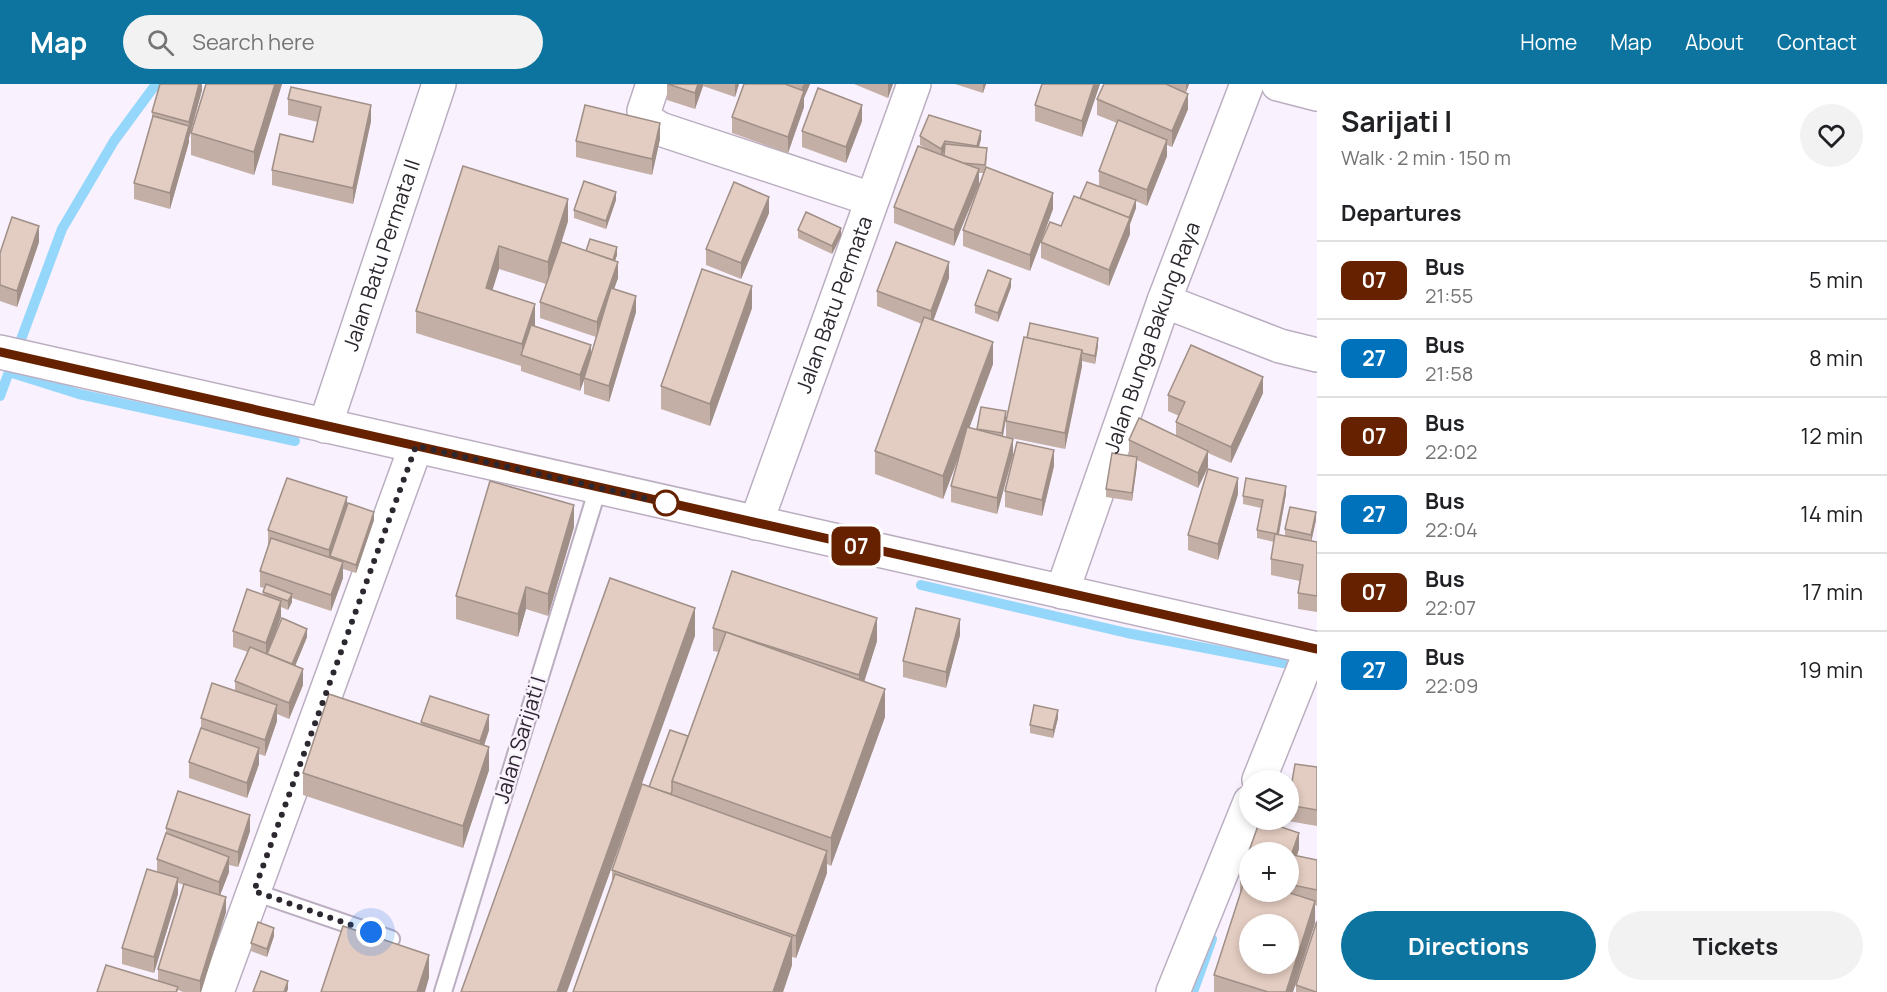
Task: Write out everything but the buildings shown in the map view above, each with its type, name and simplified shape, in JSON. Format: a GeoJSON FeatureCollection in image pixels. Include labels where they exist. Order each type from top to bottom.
{"type":"FeatureCollection","features":[{"type":"Feature","properties":{"kind":"street","name":"Jalan Batu Permata II"},"geometry":{"type":"LineString","coordinates":[[325,426],[439,84]]}},
{"type":"Feature","properties":{"kind":"street"},"geometry":{"type":"LineString","coordinates":[[652,84],[644,111],[649,122],[660,129],[871,199]]}},
{"type":"Feature","properties":{"kind":"street","name":"Jalan Batu Permata"},"geometry":{"type":"LineString","coordinates":[[756,523],[914,84]]}},
{"type":"Feature","properties":{"kind":"street","name":"Jalan Bunga Bakung Raya"},"geometry":{"type":"LineString","coordinates":[[1062,592],[1164,301],[1247,84]]}},
{"type":"Feature","properties":{"kind":"street"},"geometry":{"type":"LineString","coordinates":[[1278,84],[1317,94]]}},
{"type":"Feature","properties":{"kind":"street"},"geometry":{"type":"LineString","coordinates":[[1164,301],[1280,346],[1317,355]]}},
{"type":"Feature","properties":{"kind":"street"},"geometry":{"type":"LineString","coordinates":[[12,355],[1314,649],[1262,770]]}},
{"type":"Feature","properties":{"kind":"street"},"geometry":{"type":"LineString","coordinates":[[218,992],[416,446]]}},
{"type":"Feature","properties":{"kind":"street"},"geometry":{"type":"LineString","coordinates":[[1173,992],[1239,829]]}},
{"type":"Feature","properties":{"kind":"lane","name":"Jalan Sarijati I"},"geometry":{"type":"LineString","coordinates":[[443,992],[598,488]]}},
{"type":"Feature","properties":{"kind":"lane"},"geometry":{"type":"LineString","coordinates":[[254,891],[391,939]]}},
{"type":"Feature","properties":{"kind":"waterway"},"geometry":{"type":"LineString","coordinates":[[0,396],[62,229],[114,141],[156,84]]}},
{"type":"Feature","properties":{"kind":"waterway"},"geometry":{"type":"LineString","coordinates":[[9,372],[79,394],[295,441]]}},
{"type":"Feature","properties":{"kind":"waterway"},"geometry":{"type":"LineString","coordinates":[[921,585],[1127,633],[1283,663]]}},
{"type":"Feature","properties":{"kind":"waterway"},"geometry":{"type":"LineString","coordinates":[[1193,992],[1212,939]]}},
{"type":"Feature","properties":{"kind":"bus line","name":"07"},"geometry":{"type":"LineString","coordinates":[[0,352],[1317,649]]}},
{"type":"Feature","properties":{"kind":"route"},"geometry":{"type":"LineString","coordinates":[[371,932],[254,891],[416,446],[668,504],[666,503]]}}]}
